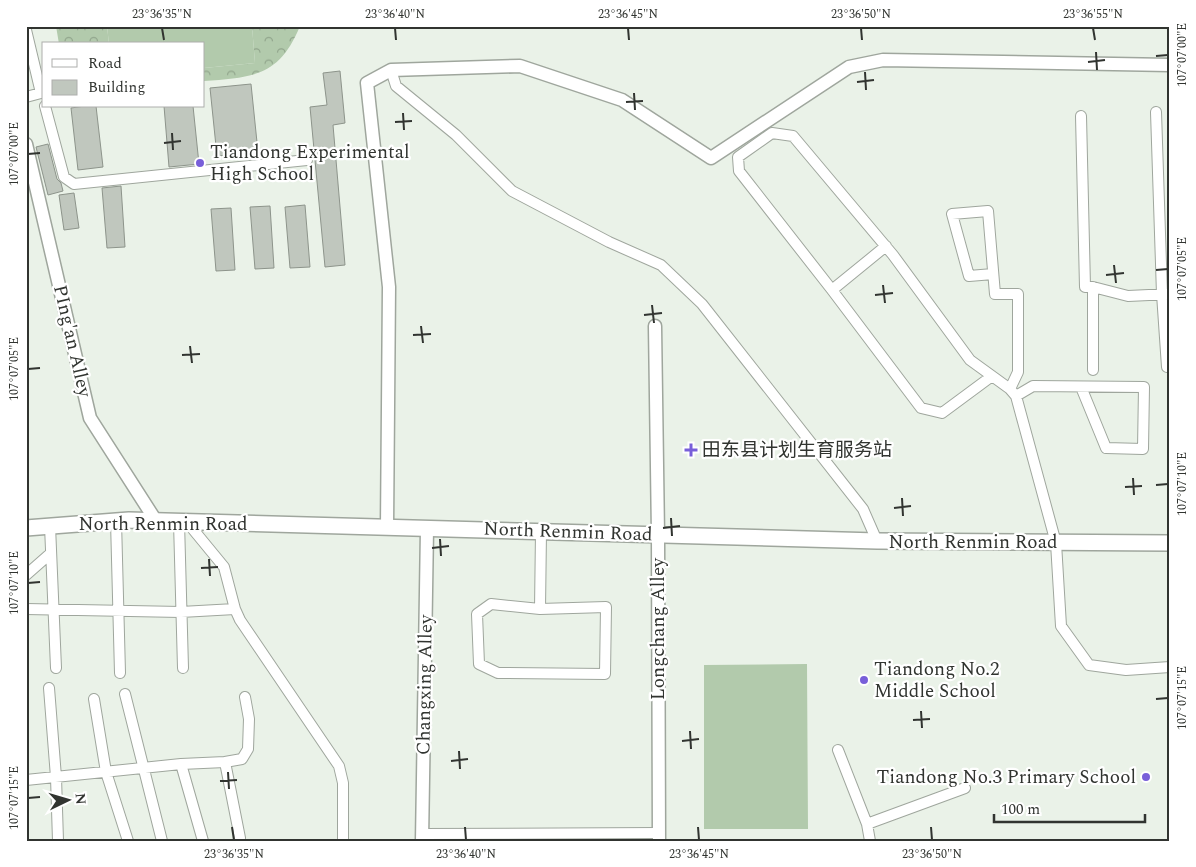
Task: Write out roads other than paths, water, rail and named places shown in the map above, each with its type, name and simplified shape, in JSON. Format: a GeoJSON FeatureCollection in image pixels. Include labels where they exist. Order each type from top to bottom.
{"type":"FeatureCollection","features":[{"type":"Feature","properties":{"kind":"main road","name":"North Renmin Road"},"geometry":{"type":"LineString","coordinates":[[26,528],[116,521],[156,521],[877,541],[1170,543]]}},
{"type":"Feature","properties":{"kind":"street"},"geometry":{"type":"LineString","coordinates":[[26,30],[42,94]]}},
{"type":"Feature","properties":{"kind":"street"},"geometry":{"type":"LineString","coordinates":[[387,528],[389,287],[367,83],[391,70],[520,66],[622,100],[711,158],[849,67],[882,60],[1170,65]]}},
{"type":"Feature","properties":{"kind":"street"},"geometry":{"type":"LineString","coordinates":[[391,70],[396,86],[456,135],[512,191],[609,242],[661,265],[702,304],[862,509],[877,541]]}},
{"type":"Feature","properties":{"kind":"street"},"geometry":{"type":"LineString","coordinates":[[26,97],[42,98]]}},
{"type":"Feature","properties":{"kind":"street"},"geometry":{"type":"LineString","coordinates":[[46,108],[64,177],[74,184],[307,160]]}},
{"type":"Feature","properties":{"kind":"street"},"geometry":{"type":"LineString","coordinates":[[1156,112],[1166,294],[1167,367]]}},
{"type":"Feature","properties":{"kind":"street"},"geometry":{"type":"LineString","coordinates":[[1081,116],[1085,287],[1093,287],[1128,296],[1166,294]]}},
{"type":"Feature","properties":{"kind":"street"},"geometry":{"type":"LineString","coordinates":[[992,376],[942,413],[921,408],[832,290],[738,171],[738,157],[772,133],[793,136],[886,246],[970,360],[992,376],[1013,393]]}},
{"type":"Feature","properties":{"kind":"street","name":"PIng'an Alley"},"geometry":{"type":"LineString","coordinates":[[26,144],[90,418],[156,521]]}},
{"type":"Feature","properties":{"kind":"street"},"geometry":{"type":"LineString","coordinates":[[993,274],[969,276],[952,214],[988,211],[995,294],[1018,294],[1018,372],[1013,393],[1056,543],[1061,626],[1089,665],[1126,670],[1170,667]]}},
{"type":"Feature","properties":{"kind":"street"},"geometry":{"type":"LineString","coordinates":[[832,290],[886,246]]}},
{"type":"Feature","properties":{"kind":"street"},"geometry":{"type":"LineString","coordinates":[[1093,287],[1093,370]]}},
{"type":"Feature","properties":{"kind":"street","name":"Longchang Alley"},"geometry":{"type":"LineString","coordinates":[[655,326],[659,837]]}},
{"type":"Feature","properties":{"kind":"street"},"geometry":{"type":"LineString","coordinates":[[1013,393],[1033,386],[1144,387],[1143,448],[1106,448],[1081,387]]}},
{"type":"Feature","properties":{"kind":"street"},"geometry":{"type":"LineString","coordinates":[[116,521],[120,673]]}},
{"type":"Feature","properties":{"kind":"street"},"geometry":{"type":"LineString","coordinates":[[183,522],[224,567],[235,609],[240,620],[339,766],[344,782],[343,841]]}},
{"type":"Feature","properties":{"kind":"street"},"geometry":{"type":"LineString","coordinates":[[183,522],[181,612],[183,668]]}},
{"type":"Feature","properties":{"kind":"street"},"geometry":{"type":"LineString","coordinates":[[50,526],[56,668]]}},
{"type":"Feature","properties":{"kind":"street","name":"Changxing Alley"},"geometry":{"type":"LineString","coordinates":[[422,837],[427,529]]}},
{"type":"Feature","properties":{"kind":"street"},"geometry":{"type":"LineString","coordinates":[[540,609],[541,532]]}},
{"type":"Feature","properties":{"kind":"street"},"geometry":{"type":"LineString","coordinates":[[26,575],[51,552]]}},
{"type":"Feature","properties":{"kind":"street"},"geometry":{"type":"LineString","coordinates":[[491,604],[540,609],[606,607],[605,674],[498,673],[479,664],[477,614],[491,604]]}},
{"type":"Feature","properties":{"kind":"street"},"geometry":{"type":"LineString","coordinates":[[26,609],[181,612],[235,609]]}},
{"type":"Feature","properties":{"kind":"street"},"geometry":{"type":"LineString","coordinates":[[50,688],[58,841]]}},
{"type":"Feature","properties":{"kind":"street"},"geometry":{"type":"LineString","coordinates":[[125,694],[162,841]]}},
{"type":"Feature","properties":{"kind":"street"},"geometry":{"type":"LineString","coordinates":[[26,780],[242,759],[248,749],[249,720],[245,697]]}},
{"type":"Feature","properties":{"kind":"street"},"geometry":{"type":"LineString","coordinates":[[94,699],[106,772],[128,841]]}},
{"type":"Feature","properties":{"kind":"street"},"geometry":{"type":"LineString","coordinates":[[838,750],[867,824],[870,841]]}},
{"type":"Feature","properties":{"kind":"street"},"geometry":{"type":"LineString","coordinates":[[225,762],[240,838]]}},
{"type":"Feature","properties":{"kind":"street"},"geometry":{"type":"LineString","coordinates":[[181,764],[203,841]]}},
{"type":"Feature","properties":{"kind":"street"},"geometry":{"type":"LineString","coordinates":[[867,824],[965,788]]}},
{"type":"Feature","properties":{"kind":"street"},"geometry":{"type":"LineString","coordinates":[[422,837],[659,837]]}},
{"type":"Feature","properties":{"kind":"place","name":"Tiandong Experimental High School"},"geometry":{"type":"Point","coordinates":[200,163]}},
{"type":"Feature","properties":{"kind":"place","name":"田东县计划生育服务站"},"geometry":{"type":"Point","coordinates":[691,450]}},
{"type":"Feature","properties":{"kind":"place","name":"Tiandong No.2 Middle School"},"geometry":{"type":"Point","coordinates":[864,680]}},
{"type":"Feature","properties":{"kind":"place","name":"Tiandong No.3 Primary School"},"geometry":{"type":"Point","coordinates":[1146,777]}}]}
